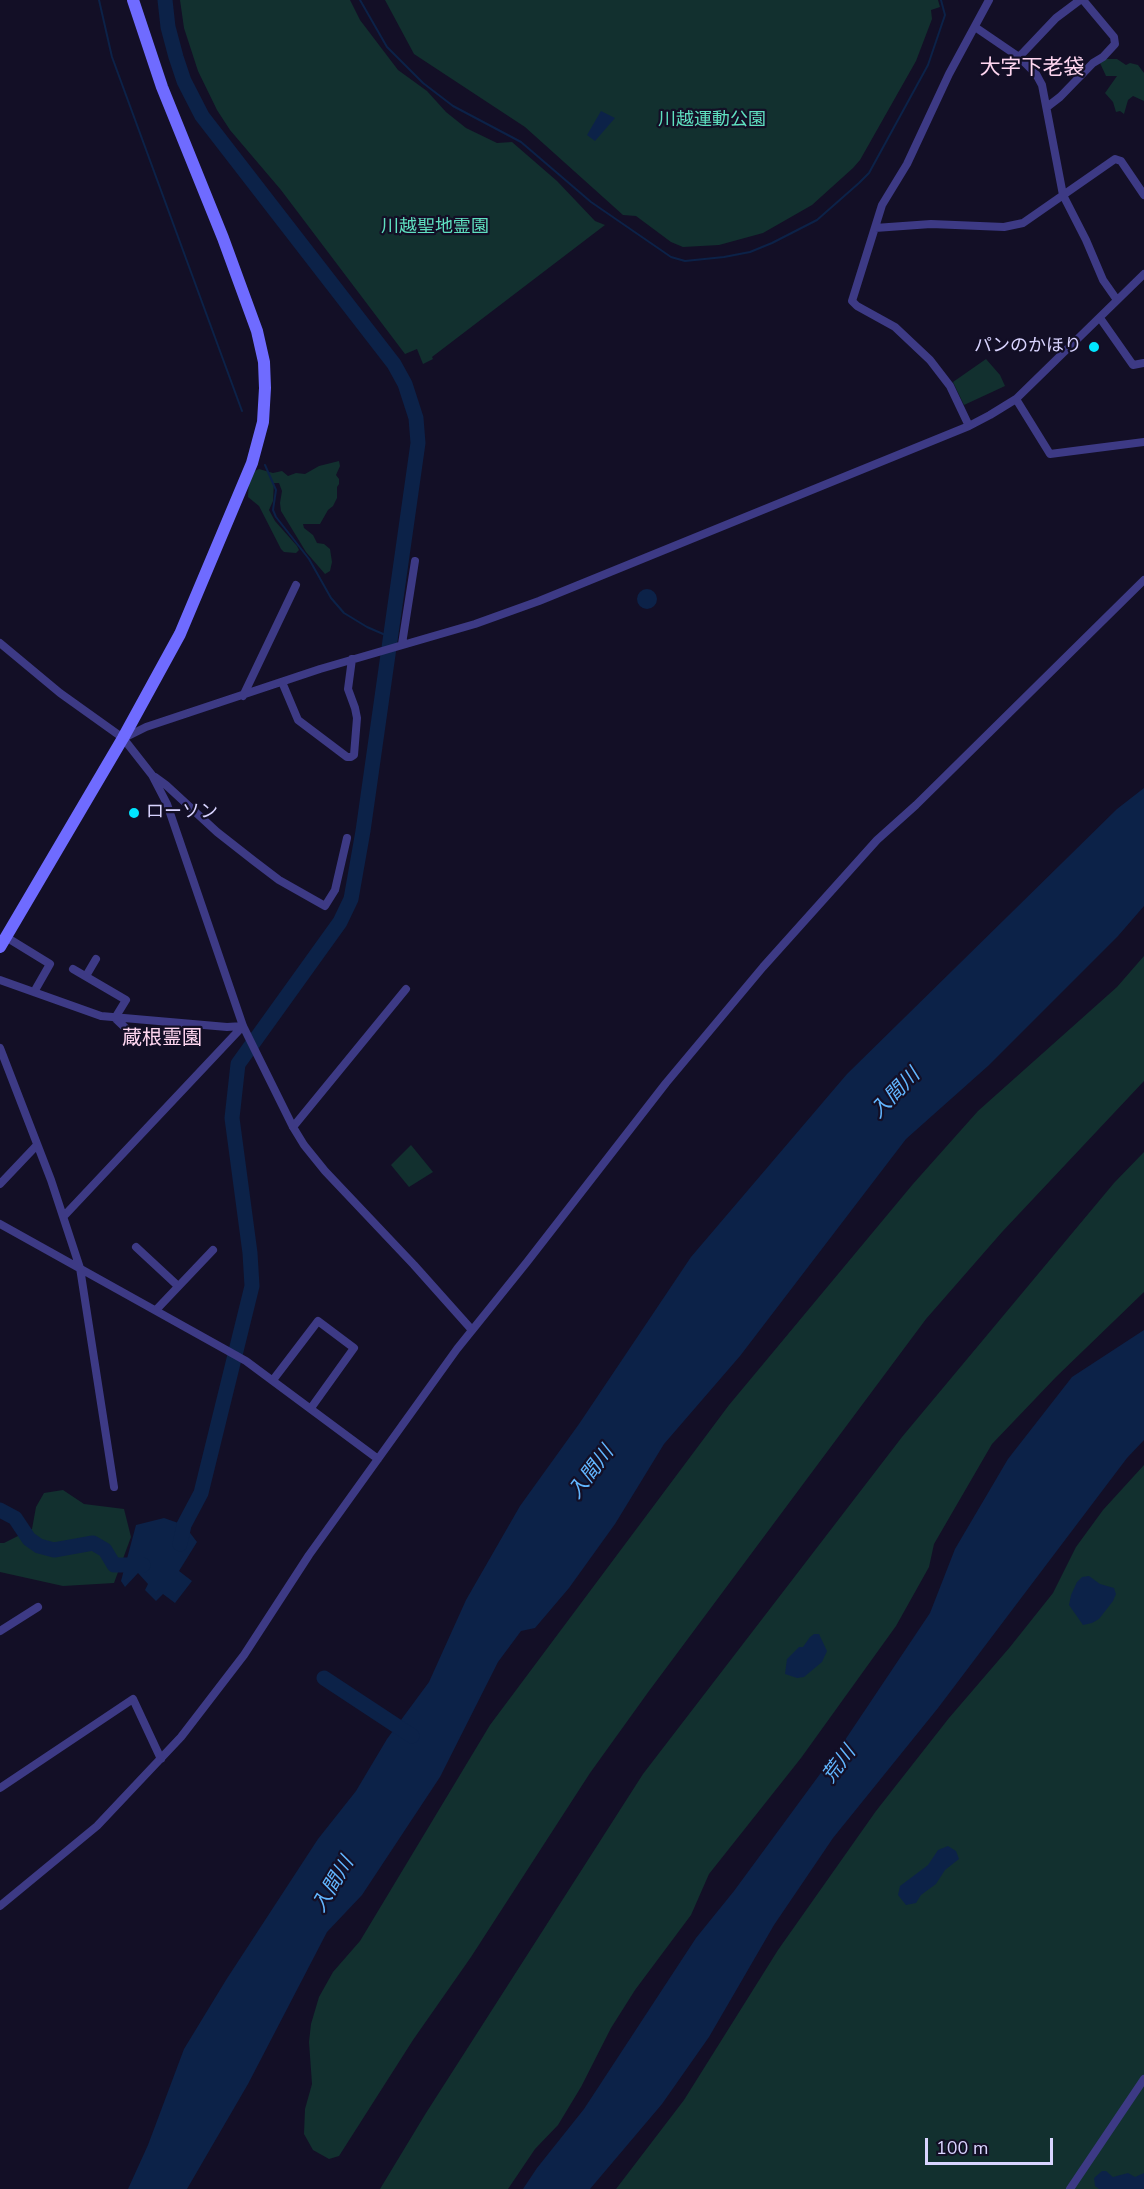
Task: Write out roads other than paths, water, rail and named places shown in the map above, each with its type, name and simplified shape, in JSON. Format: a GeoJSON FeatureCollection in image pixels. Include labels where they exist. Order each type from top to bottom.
{"type":"FeatureCollection","features":[{"type":"Feature","properties":{"kind":"street"},"geometry":{"type":"LineString","coordinates":[[34,992],[50,964],[3,942],[123,738],[180,634],[232,513],[258,442],[265,388],[264,362],[251,314],[162,87],[133,0]]}},
{"type":"Feature","properties":{"kind":"street"},"geometry":{"type":"LineString","coordinates":[[969,426],[950,386],[930,360],[896,327],[852,301],[882,205],[907,164],[949,74],[989,0]]}},
{"type":"Feature","properties":{"kind":"street"},"geometry":{"type":"LineString","coordinates":[[1019,57],[1056,18],[1081,0],[1114,37],[1115,44],[1103,57],[1093,63],[1047,107]]}},
{"type":"Feature","properties":{"kind":"street"},"geometry":{"type":"LineString","coordinates":[[975,27],[1019,57],[1036,74],[1042,85],[1063,195],[1103,280],[1117,300]]}},
{"type":"Feature","properties":{"kind":"street"},"geometry":{"type":"LineString","coordinates":[[875,228],[931,224],[1004,227],[1023,223],[1115,159],[1121,160],[1144,195]]}},
{"type":"Feature","properties":{"kind":"street"},"geometry":{"type":"LineString","coordinates":[[123,738],[146,727],[282,682],[401,644],[475,624],[539,601],[969,426],[1016,399],[1144,274]]}},
{"type":"Feature","properties":{"kind":"street"},"geometry":{"type":"LineString","coordinates":[[1100,318],[1133,365],[1144,363]]}},
{"type":"Feature","properties":{"kind":"street"},"geometry":{"type":"LineString","coordinates":[[1016,399],[1050,454],[1144,442]]}},
{"type":"Feature","properties":{"kind":"street"},"geometry":{"type":"LineString","coordinates":[[401,644],[415,561]]}},
{"type":"Feature","properties":{"kind":"street"},"geometry":{"type":"LineString","coordinates":[[0,1905],[97,1826],[182,1737],[244,1655],[309,1555],[472,1330],[666,1083],[763,967],[877,840],[916,805],[1144,580]]}},
{"type":"Feature","properties":{"kind":"street"},"geometry":{"type":"LineString","coordinates":[[243,696],[296,585]]}},
{"type":"Feature","properties":{"kind":"street"},"geometry":{"type":"LineString","coordinates":[[0,643],[60,693],[123,738],[152,775],[167,804],[243,1026],[293,1127],[325,1171],[472,1330]]}},
{"type":"Feature","properties":{"kind":"street"},"geometry":{"type":"LineString","coordinates":[[282,682],[298,720],[347,757],[351,757],[354,755],[357,718],[348,689],[352,659]]}},
{"type":"Feature","properties":{"kind":"street"},"geometry":{"type":"LineString","coordinates":[[152,775],[217,832],[279,880],[326,906],[338,882],[347,838]]}},
{"type":"Feature","properties":{"kind":"street"},"geometry":{"type":"LineString","coordinates":[[86,976],[96,959]]}},
{"type":"Feature","properties":{"kind":"street"},"geometry":{"type":"LineString","coordinates":[[73,969],[126,1000],[115,1018]]}},
{"type":"Feature","properties":{"kind":"street"},"geometry":{"type":"LineString","coordinates":[[0,980],[101,1016],[227,1027],[243,1026]]}},
{"type":"Feature","properties":{"kind":"street"},"geometry":{"type":"LineString","coordinates":[[293,1127],[405,989]]}},
{"type":"Feature","properties":{"kind":"street"},"geometry":{"type":"LineString","coordinates":[[115,1018],[138,1040]]}},
{"type":"Feature","properties":{"kind":"street"},"geometry":{"type":"LineString","coordinates":[[64,1216],[243,1026]]}},
{"type":"Feature","properties":{"kind":"street"},"geometry":{"type":"LineString","coordinates":[[0,1048],[64,1216],[80,1268],[114,1487]]}},
{"type":"Feature","properties":{"kind":"street"},"geometry":{"type":"LineString","coordinates":[[0,1184],[37,1145]]}},
{"type":"Feature","properties":{"kind":"street"},"geometry":{"type":"LineString","coordinates":[[0,1224],[246,1361],[378,1459]]}},
{"type":"Feature","properties":{"kind":"street"},"geometry":{"type":"LineString","coordinates":[[136,1247],[178,1286]]}},
{"type":"Feature","properties":{"kind":"street"},"geometry":{"type":"LineString","coordinates":[[156,1310],[213,1250]]}},
{"type":"Feature","properties":{"kind":"street"},"geometry":{"type":"LineString","coordinates":[[273,1380],[318,1321],[354,1348],[310,1408]]}},
{"type":"Feature","properties":{"kind":"street"},"geometry":{"type":"LineString","coordinates":[[0,1631],[38,1607]]}},
{"type":"Feature","properties":{"kind":"street"},"geometry":{"type":"LineString","coordinates":[[0,1788],[133,1700],[161,1759]]}},
{"type":"Feature","properties":{"kind":"street"},"geometry":{"type":"LineString","coordinates":[[1070,2189],[1144,2079]]}},
{"type":"Feature","properties":{"kind":"water"},"geometry":{"type":"Polygon","coordinates":[[[601,111],[615,118],[595,141],[587,135],[601,111]]]}},
{"type":"Feature","properties":{"kind":"water"},"geometry":{"type":"Polygon","coordinates":[[[647,589],[654,592],[657,599],[654,606],[647,609],[640,606],[637,599],[640,592],[647,589]]]}},
{"type":"Feature","properties":{"kind":"water","name":"入間川"},"geometry":{"type":"Polygon","coordinates":[[[1144,788],[1144,906],[1118,936],[988,1066],[906,1139],[740,1356],[664,1444],[615,1524],[569,1588],[535,1628],[521,1631],[498,1662],[440,1777],[362,1895],[327,1932],[248,2084],[187,2189],[128,2189],[148,2145],[184,2049],[318,1839],[356,1791],[387,1739],[429,1682],[466,1600],[520,1506],[579,1424],[691,1257],[847,1074],[1117,809],[1144,788]]]}},
{"type":"Feature","properties":{"kind":"water","name":"荒川"},"geometry":{"type":"Polygon","coordinates":[[[1144,1330],[1144,1440],[1127,1458],[938,1708],[833,1838],[774,1925],[709,2037],[662,2104],[590,2189],[523,2189],[584,2109],[696,1938],[734,1891],[845,1740],[930,1613],[955,1549],[1008,1459],[1072,1377],[1144,1330]]]}},
{"type":"Feature","properties":{"kind":"water"},"geometry":{"type":"Polygon","coordinates":[[[164,1518],[184,1525],[197,1542],[179,1571],[192,1581],[175,1603],[163,1594],[156,1601],[145,1590],[148,1584],[138,1573],[125,1587],[121,1581],[136,1525],[164,1518]]]}},
{"type":"Feature","properties":{"kind":"water"},"geometry":{"type":"Polygon","coordinates":[[[1089,1576],[1100,1584],[1114,1588],[1116,1594],[1099,1619],[1083,1625],[1069,1605],[1077,1582],[1082,1577],[1089,1576]]]}},
{"type":"Feature","properties":{"kind":"water"},"geometry":{"type":"Polygon","coordinates":[[[814,1634],[819,1634],[827,1651],[822,1662],[804,1677],[797,1678],[785,1674],[787,1659],[799,1647],[803,1647],[814,1634]]]}},
{"type":"Feature","properties":{"kind":"water"},"geometry":{"type":"Polygon","coordinates":[[[948,1846],[956,1851],[959,1859],[945,1870],[936,1884],[921,1895],[916,1903],[906,1905],[898,1895],[900,1886],[928,1865],[938,1850],[948,1846]]]}},
{"type":"Feature","properties":{"kind":"water"},"geometry":{"type":"Polygon","coordinates":[[[1102,2171],[1106,2171],[1113,2177],[1128,2173],[1135,2177],[1144,2173],[1144,2189],[1099,2189],[1095,2186],[1094,2178],[1102,2171]]]}},
{"type":"Feature","properties":{"kind":"waterway"},"geometry":{"type":"LineString","coordinates":[[99,0],[112,57],[242,411]]}},
{"type":"Feature","properties":{"kind":"waterway"},"geometry":{"type":"LineString","coordinates":[[165,0],[168,27],[176,57],[184,81],[202,116],[394,364],[405,384],[416,418],[418,443],[363,831],[351,899],[340,922],[238,1064],[232,1118],[250,1253],[252,1286],[201,1493],[184,1525],[180,1544]]}},
{"type":"Feature","properties":{"kind":"waterway"},"geometry":{"type":"LineString","coordinates":[[360,0],[387,47],[423,83],[453,106],[521,142],[591,202],[671,257],[685,261],[750,252],[772,243],[817,220],[869,173],[928,65],[945,15],[941,0]]}},
{"type":"Feature","properties":{"kind":"waterway"},"geometry":{"type":"LineString","coordinates":[[265,465],[276,490],[273,510],[276,517],[309,559],[331,598],[344,613],[390,637]]}},
{"type":"Feature","properties":{"kind":"waterway"},"geometry":{"type":"LineString","coordinates":[[0,1510],[15,1518],[29,1539],[39,1546],[54,1550],[93,1543],[105,1550],[114,1565],[143,1565]]}},
{"type":"Feature","properties":{"kind":"waterway"},"geometry":{"type":"LineString","coordinates":[[324,1678],[412,1736]]}},
{"type":"Feature","properties":{"kind":"place","name":"パンのかほり"},"geometry":{"type":"Point","coordinates":[1094,347]}},
{"type":"Feature","properties":{"kind":"place","name":"ローソン"},"geometry":{"type":"Point","coordinates":[134,813]}},
{"type":"Feature","properties":{"kind":"district","name":"大字下老袋"},"geometry":{"type":"Point","coordinates":[1032,69]}},
{"type":"Feature","properties":{"kind":"district","name":"蔵根霊園"},"geometry":{"type":"Point","coordinates":[162,1039]}},
{"type":"Feature","properties":{"kind":"park label","name":"川越運動公園"},"geometry":{"type":"Point","coordinates":[712,121]}},
{"type":"Feature","properties":{"kind":"park label","name":"川越聖地霊園"},"geometry":{"type":"Point","coordinates":[435,228]}}]}
